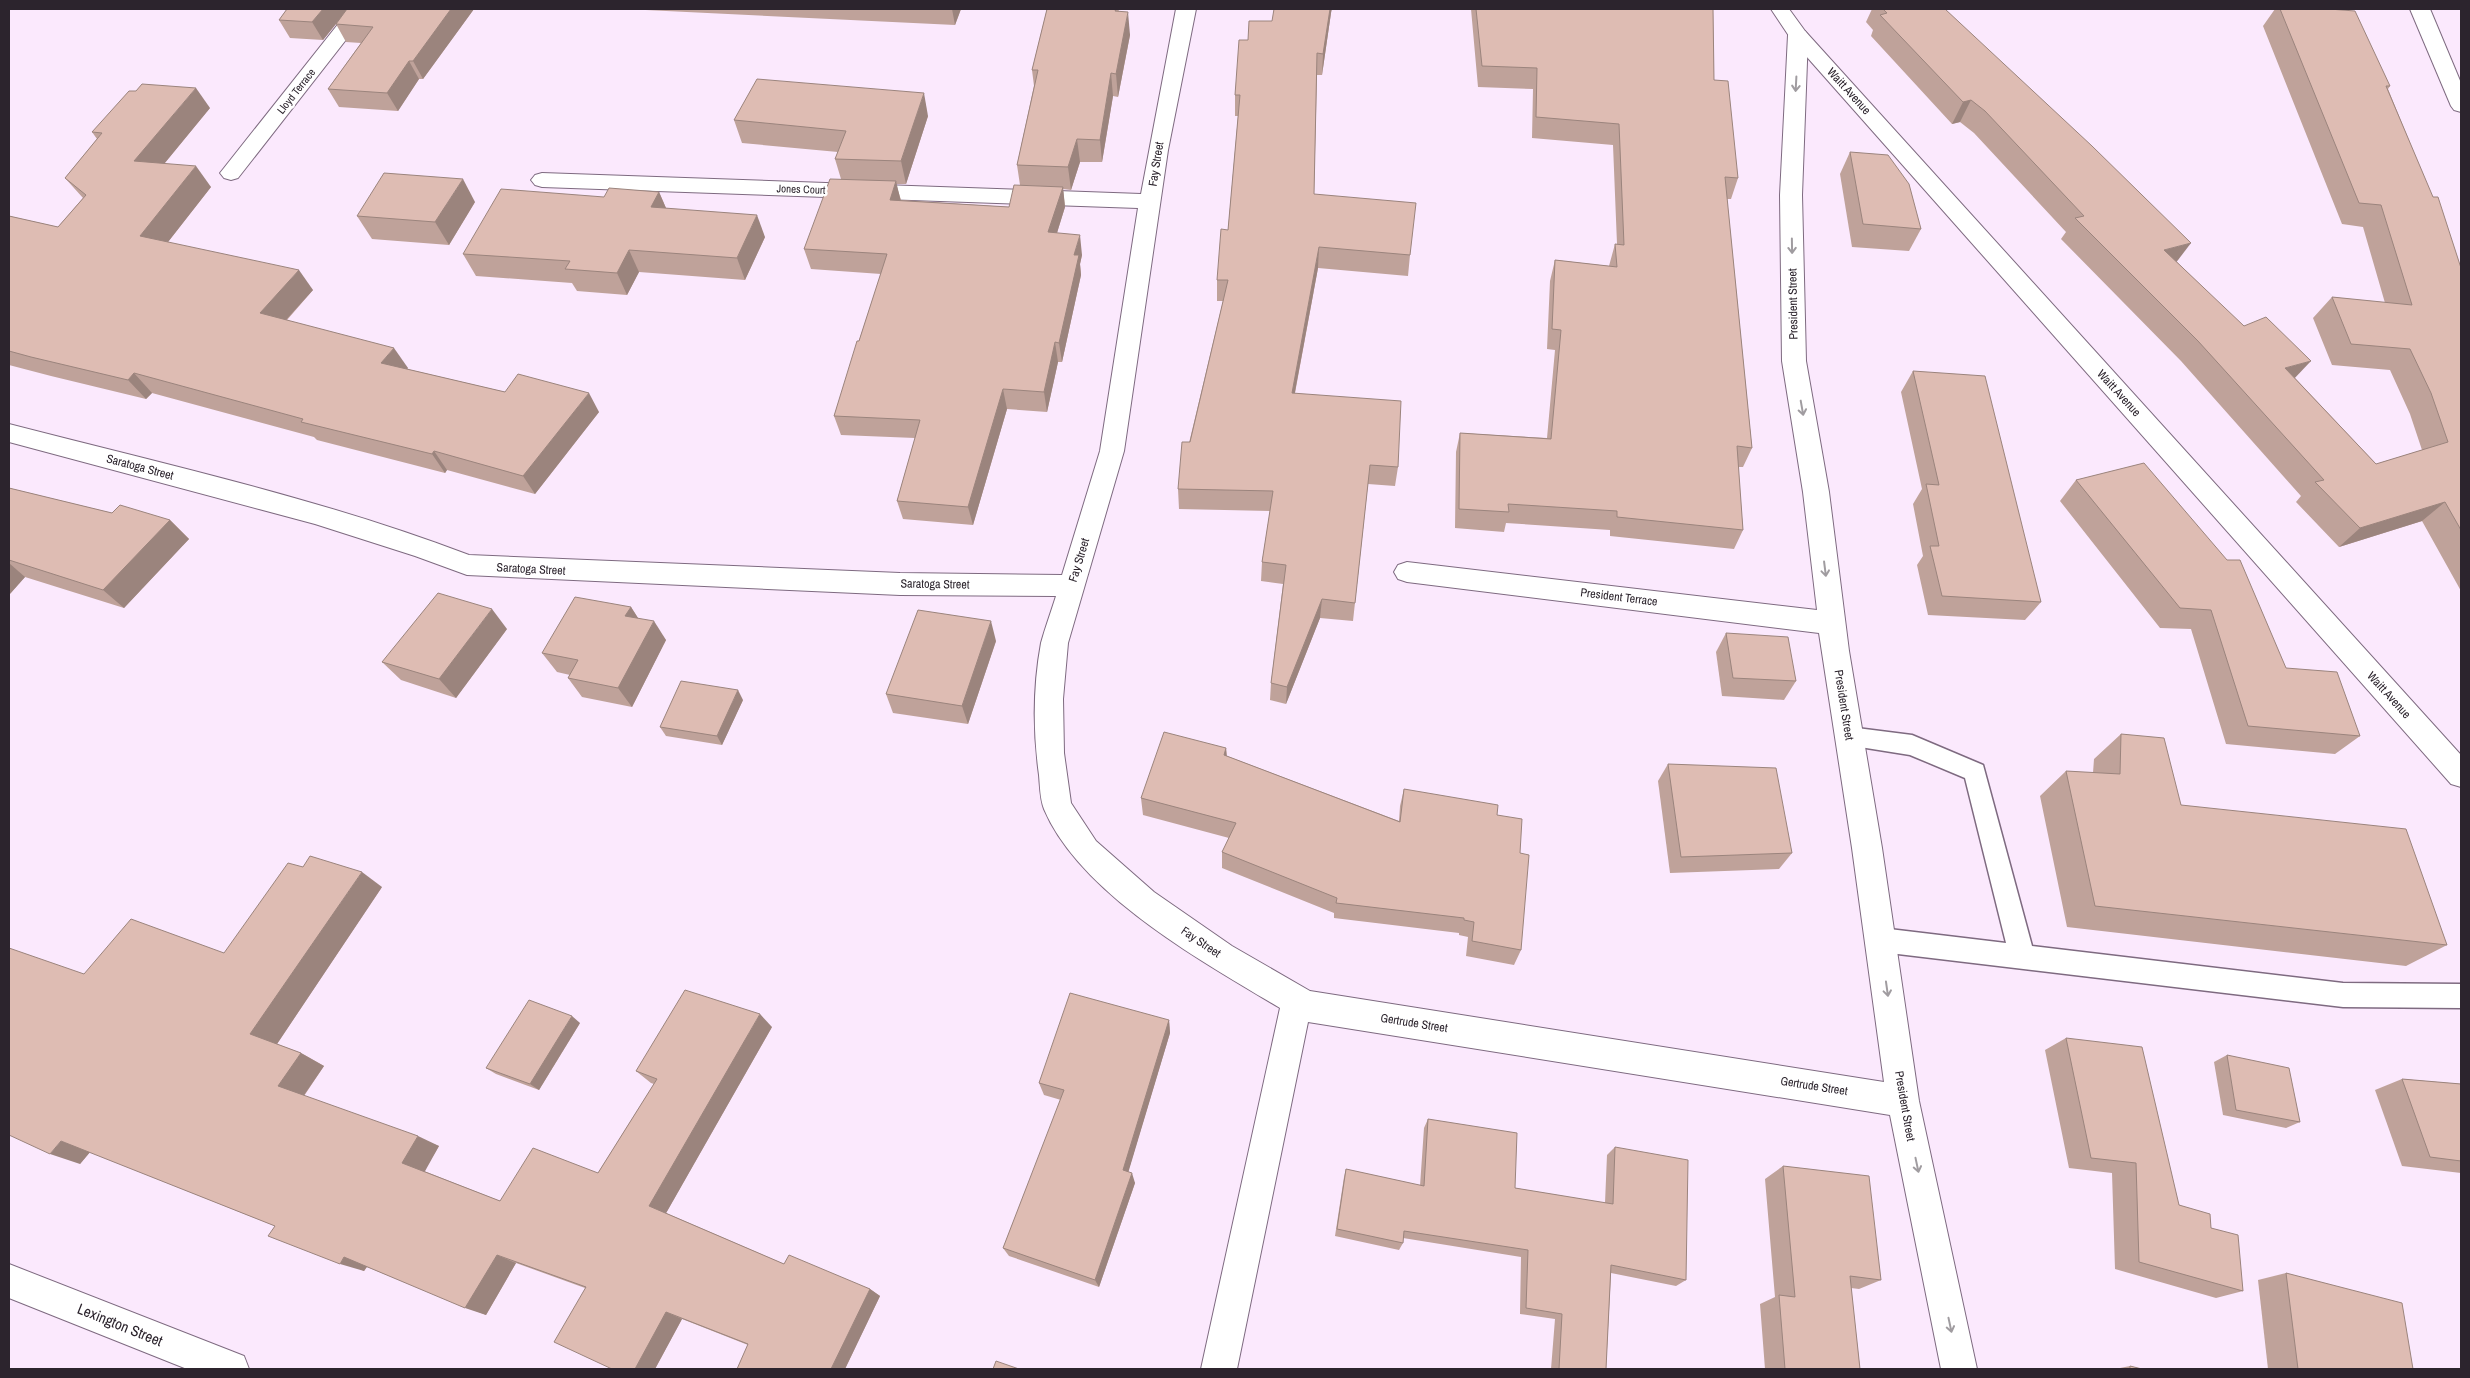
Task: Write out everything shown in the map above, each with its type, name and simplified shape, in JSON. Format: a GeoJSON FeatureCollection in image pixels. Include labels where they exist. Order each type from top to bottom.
{"type":"FeatureCollection","features":[{"type":"Feature","properties":{"kind":"street","name":"Lloyd Terrace"},"geometry":{"type":"LineString","coordinates":[[231,173],[360,9]]}},
{"type":"Feature","properties":{"kind":"street","name":"Fay Street"},"geometry":{"type":"LineString","coordinates":[[1186,9],[1150,200],[1112,451],[1055,642],[1049,699],[1050,754],[1058,806],[1086,850],[1143,902],[1221,956],[1297,1001]]}},
{"type":"Feature","properties":{"kind":"street","name":"Waitt Avenue"},"geometry":{"type":"LineString","coordinates":[[1780,9],[1798,35],[2461,775]]}},
{"type":"Feature","properties":{"kind":"street"},"geometry":{"type":"LineString","coordinates":[[2420,9],[2461,106]]}},
{"type":"Feature","properties":{"kind":"street","name":"President Street"},"geometry":{"type":"LineString","coordinates":[[1798,35],[1791,195],[1794,361],[1816,492],[1831,623],[1903,1101],[1959,1369]]}},
{"type":"Feature","properties":{"kind":"street","name":"Jones Court"},"geometry":{"type":"LineString","coordinates":[[542,180],[1150,200]]}},
{"type":"Feature","properties":{"kind":"street","name":"Saratoga Street"},"geometry":{"type":"LineString","coordinates":[[9,433],[315,514],[423,548],[467,565],[523,569],[900,584],[1071,586]]}},
{"type":"Feature","properties":{"kind":"street","name":"President Terrace"},"geometry":{"type":"LineString","coordinates":[[1407,572],[1831,623]]}},
{"type":"Feature","properties":{"kind":"street"},"geometry":{"type":"LineString","coordinates":[[1220,1369],[1297,1001]]}},
{"type":"Feature","properties":{"kind":"street","name":"Gertrude Street"},"geometry":{"type":"LineString","coordinates":[[1297,1001],[1306,1006],[1903,1101]]}},
{"type":"Feature","properties":{"kind":"street","name":"Lexington Street"},"geometry":{"type":"LineString","coordinates":[[9,1281],[231,1369]]}},
{"type":"Feature","properties":{"kind":"lane"},"geometry":{"type":"LineString","coordinates":[[1849,737],[1912,745],[1975,772],[2022,957]]}},
{"type":"Feature","properties":{"kind":"lane"},"geometry":{"type":"LineString","coordinates":[[1880,940],[2343,995],[2461,996]]}},
{"type":"Feature","properties":{"kind":"building"},"geometry":{"type":"Polygon","coordinates":[[[287,9],[323,9],[312,22],[279,20],[287,9]]]}},
{"type":"Feature","properties":{"kind":"building"},"geometry":{"type":"Polygon","coordinates":[[[347,9],[451,9],[413,61],[409,61],[387,93],[328,89],[373,27],[336,24],[347,9]]]}},
{"type":"Feature","properties":{"kind":"building"},"geometry":{"type":"Polygon","coordinates":[[[1047,9],[1116,9],[1115,11],[1128,12],[1116,74],[1111,73],[1100,140],[1077,139],[1068,167],[1017,165],[1038,70],[1032,70],[1047,9]]]}},
{"type":"Feature","properties":{"kind":"building"},"geometry":{"type":"Polygon","coordinates":[[[1274,9],[1330,9],[1323,54],[1317,53],[1314,194],[1416,203],[1410,255],[1319,247],[1292,393],[1401,401],[1398,467],[1370,465],[1355,603],[1322,599],[1287,687],[1271,683],[1286,565],[1262,562],[1273,491],[1178,489],[1182,442],[1190,442],[1228,280],[1217,280],[1221,229],[1228,230],[1240,95],[1235,95],[1239,40],[1248,40],[1249,21],[1272,21],[1274,9]]]}},
{"type":"Feature","properties":{"kind":"building"},"geometry":{"type":"Polygon","coordinates":[[[1476,9],[1713,9],[1714,80],[1728,81],[1738,178],[1725,177],[1752,448],[1737,446],[1743,530],[1617,517],[1617,511],[1508,504],[1509,512],[1459,509],[1460,433],[1551,439],[1561,330],[1552,329],[1555,260],[1617,267],[1615,244],[1624,245],[1619,124],[1536,117],[1537,68],[1482,66],[1476,9]]]}},
{"type":"Feature","properties":{"kind":"building"},"geometry":{"type":"Polygon","coordinates":[[[1883,9],[1945,9],[2092,146],[2191,243],[2164,250],[2244,326],[2266,317],[2311,361],[2285,368],[2376,464],[2448,442],[2431,393],[2410,349],[2351,344],[2332,297],[2412,305],[2381,205],[2359,203],[2280,9],[2355,11],[2390,86],[2386,86],[2433,197],[2438,197],[2461,268],[2461,530],[2445,502],[2360,528],[2315,482],[2324,480],[2198,341],[2075,218],[2084,216],[1985,111],[1971,100],[1963,102],[1880,15],[1887,13],[1883,9]]]}},
{"type":"Feature","properties":{"kind":"building"},"geometry":{"type":"Polygon","coordinates":[[[757,79],[924,93],[901,161],[835,159],[846,131],[734,120],[757,79]]]}},
{"type":"Feature","properties":{"kind":"building"},"geometry":{"type":"Polygon","coordinates":[[[142,84],[196,88],[134,161],[196,166],[140,236],[299,270],[260,313],[394,348],[381,363],[505,392],[518,374],[589,393],[523,476],[434,451],[432,454],[301,422],[303,419],[134,373],[128,380],[9,351],[9,216],[58,227],[86,195],[65,178],[102,133],[92,132],[129,91],[136,91],[142,84]]]}},
{"type":"Feature","properties":{"kind":"building"},"geometry":{"type":"Polygon","coordinates":[[[1850,152],[1888,155],[1909,184],[1921,229],[1863,224],[1850,152]]]}},
{"type":"Feature","properties":{"kind":"building"},"geometry":{"type":"Polygon","coordinates":[[[384,173],[463,179],[435,222],[357,216],[384,173]]]}},
{"type":"Feature","properties":{"kind":"building"},"geometry":{"type":"Polygon","coordinates":[[[830,179],[896,181],[890,200],[1009,207],[1014,185],[1063,187],[1048,232],[1080,235],[1074,255],[1079,255],[1059,343],[1055,342],[1044,392],[1003,389],[968,507],[897,501],[920,420],[834,416],[887,254],[804,249],[830,179]]]}},
{"type":"Feature","properties":{"kind":"building"},"geometry":{"type":"Polygon","coordinates":[[[609,188],[659,192],[651,207],[757,215],[737,258],[629,250],[617,273],[565,269],[570,261],[463,254],[501,189],[604,197],[609,188]]]}},
{"type":"Feature","properties":{"kind":"building"},"geometry":{"type":"Polygon","coordinates":[[[1913,371],[1985,376],[2041,602],[1942,596],[1930,546],[1939,546],[1926,484],[1939,485],[1913,371]]]}},
{"type":"Feature","properties":{"kind":"building"},"geometry":{"type":"Polygon","coordinates":[[[2144,463],[2227,560],[2240,560],[2286,668],[2337,672],[2360,736],[2248,726],[2211,610],[2180,608],[2076,480],[2144,463]]]}},
{"type":"Feature","properties":{"kind":"building"},"geometry":{"type":"Polygon","coordinates":[[[9,488],[112,513],[120,505],[170,520],[103,590],[9,560],[9,488]]]}},
{"type":"Feature","properties":{"kind":"building"},"geometry":{"type":"Polygon","coordinates":[[[438,593],[492,609],[439,679],[382,662],[438,593]]]}},
{"type":"Feature","properties":{"kind":"building"},"geometry":{"type":"Polygon","coordinates":[[[575,597],[631,607],[625,616],[654,621],[618,688],[568,678],[578,660],[542,653],[575,597]]]}},
{"type":"Feature","properties":{"kind":"building"},"geometry":{"type":"Polygon","coordinates":[[[918,610],[991,621],[962,706],[886,694],[918,610]]]}},
{"type":"Feature","properties":{"kind":"building"},"geometry":{"type":"Polygon","coordinates":[[[1726,633],[1788,637],[1796,681],[1733,678],[1726,633]]]}},
{"type":"Feature","properties":{"kind":"building"},"geometry":{"type":"Polygon","coordinates":[[[681,681],[738,690],[717,736],[660,727],[681,681]]]}},
{"type":"Feature","properties":{"kind":"building"},"geometry":{"type":"Polygon","coordinates":[[[1164,732],[1226,748],[1224,755],[1400,822],[1404,789],[1498,805],[1497,815],[1522,819],[1520,853],[1529,855],[1521,950],[1472,941],[1474,922],[1464,920],[1464,918],[1336,903],[1337,898],[1222,852],[1236,823],[1141,798],[1164,732]]]}},
{"type":"Feature","properties":{"kind":"building"},"geometry":{"type":"Polygon","coordinates":[[[2121,734],[2164,738],[2181,805],[2406,829],[2447,945],[2095,906],[2066,771],[2120,774],[2121,734]]]}},
{"type":"Feature","properties":{"kind":"building"},"geometry":{"type":"Polygon","coordinates":[[[1668,764],[1776,768],[1792,853],[1681,857],[1668,764]]]}},
{"type":"Feature","properties":{"kind":"building"},"geometry":{"type":"Polygon","coordinates":[[[310,856],[362,872],[250,1034],[301,1053],[278,1086],[418,1136],[402,1163],[500,1201],[533,1148],[598,1173],[657,1079],[636,1071],[685,990],[760,1014],[649,1206],[784,1264],[789,1255],[870,1289],[831,1369],[737,1369],[748,1344],[666,1312],[635,1369],[612,1369],[554,1342],[586,1287],[497,1255],[465,1308],[344,1257],[340,1264],[268,1236],[275,1226],[61,1141],[50,1154],[9,1135],[9,948],[84,974],[131,919],[224,953],[288,863],[303,867],[310,856]]]}},
{"type":"Feature","properties":{"kind":"building"},"geometry":{"type":"Polygon","coordinates":[[[1070,993],[1169,1020],[1123,1170],[1132,1173],[1095,1280],[1003,1248],[1064,1090],[1039,1083],[1070,993]]]}},
{"type":"Feature","properties":{"kind":"building"},"geometry":{"type":"Polygon","coordinates":[[[529,1000],[572,1016],[530,1084],[486,1068],[529,1000]]]}},
{"type":"Feature","properties":{"kind":"building"},"geometry":{"type":"Polygon","coordinates":[[[2066,1038],[2142,1047],[2179,1205],[2210,1214],[2211,1228],[2238,1235],[2243,1291],[2139,1262],[2136,1163],[2091,1158],[2066,1038]]]}},
{"type":"Feature","properties":{"kind":"building"},"geometry":{"type":"Polygon","coordinates":[[[2227,1055],[2289,1068],[2300,1122],[2236,1110],[2227,1055]]]}},
{"type":"Feature","properties":{"kind":"building"},"geometry":{"type":"Polygon","coordinates":[[[2402,1079],[2461,1084],[2461,1161],[2430,1157],[2402,1079]]]}},
{"type":"Feature","properties":{"kind":"building"},"geometry":{"type":"Polygon","coordinates":[[[1428,1119],[1517,1133],[1515,1188],[1613,1204],[1615,1147],[1688,1160],[1686,1280],[1611,1265],[1606,1369],[1559,1369],[1562,1314],[1526,1308],[1528,1250],[1404,1231],[1403,1243],[1337,1229],[1346,1169],[1424,1186],[1428,1119]]]}},
{"type":"Feature","properties":{"kind":"building"},"geometry":{"type":"Polygon","coordinates":[[[1783,1166],[1869,1176],[1881,1280],[1850,1276],[1860,1369],[1785,1369],[1779,1295],[1795,1297],[1783,1166]]]}},
{"type":"Feature","properties":{"kind":"building"},"geometry":{"type":"Polygon","coordinates":[[[2286,1273],[2402,1303],[2413,1369],[2298,1369],[2286,1273]]]}},
{"type":"Feature","properties":{"kind":"building"},"geometry":{"type":"Polygon","coordinates":[[[996,1361],[1019,1369],[993,1369],[996,1361]]]}},
{"type":"Feature","properties":{"kind":"building"},"geometry":{"type":"Polygon","coordinates":[[[2130,1366],[2142,1369],[2130,1369],[2130,1366]]]}}]}
